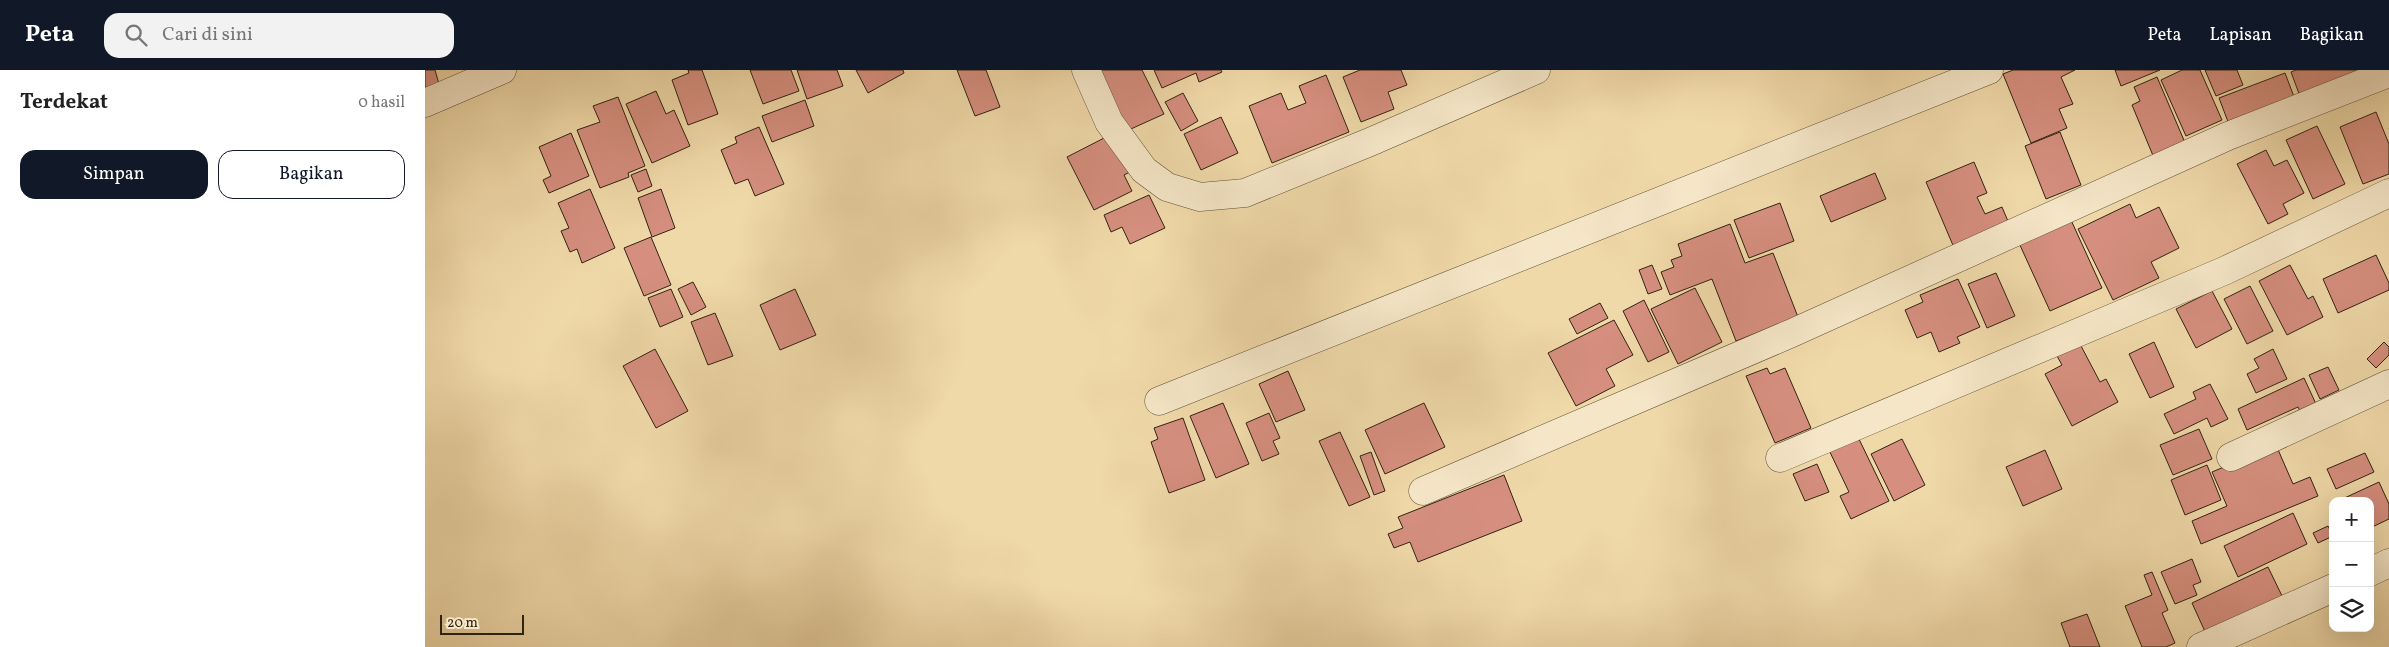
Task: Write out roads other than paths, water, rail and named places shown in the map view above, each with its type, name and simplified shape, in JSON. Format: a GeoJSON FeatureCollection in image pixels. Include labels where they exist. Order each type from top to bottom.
{"type":"FeatureCollection","features":[{"type":"Feature","properties":{"kind":"street"},"geometry":{"type":"LineString","coordinates":[[425,103],[502,70]]}},
{"type":"Feature","properties":{"kind":"street"},"geometry":{"type":"LineString","coordinates":[[1086,70],[1109,122],[1144,170],[1167,187],[1200,197],[1245,193],[1370,142],[1536,70]]}},
{"type":"Feature","properties":{"kind":"street"},"geometry":{"type":"LineString","coordinates":[[1159,401],[1989,70]]}},
{"type":"Feature","properties":{"kind":"street"},"geometry":{"type":"LineString","coordinates":[[1423,491],[1792,333],[2228,136],[2389,73]]}},
{"type":"Feature","properties":{"kind":"street"},"geometry":{"type":"LineString","coordinates":[[1780,458],[2224,271],[2389,192]]}},
{"type":"Feature","properties":{"kind":"street"},"geometry":{"type":"LineString","coordinates":[[2231,457],[2389,384]]}},
{"type":"Feature","properties":{"kind":"street"},"geometry":{"type":"LineString","coordinates":[[2374,570],[2389,563]]}},
{"type":"Feature","properties":{"kind":"street"},"geometry":{"type":"LineString","coordinates":[[2201,647],[2329,590]]}}]}
